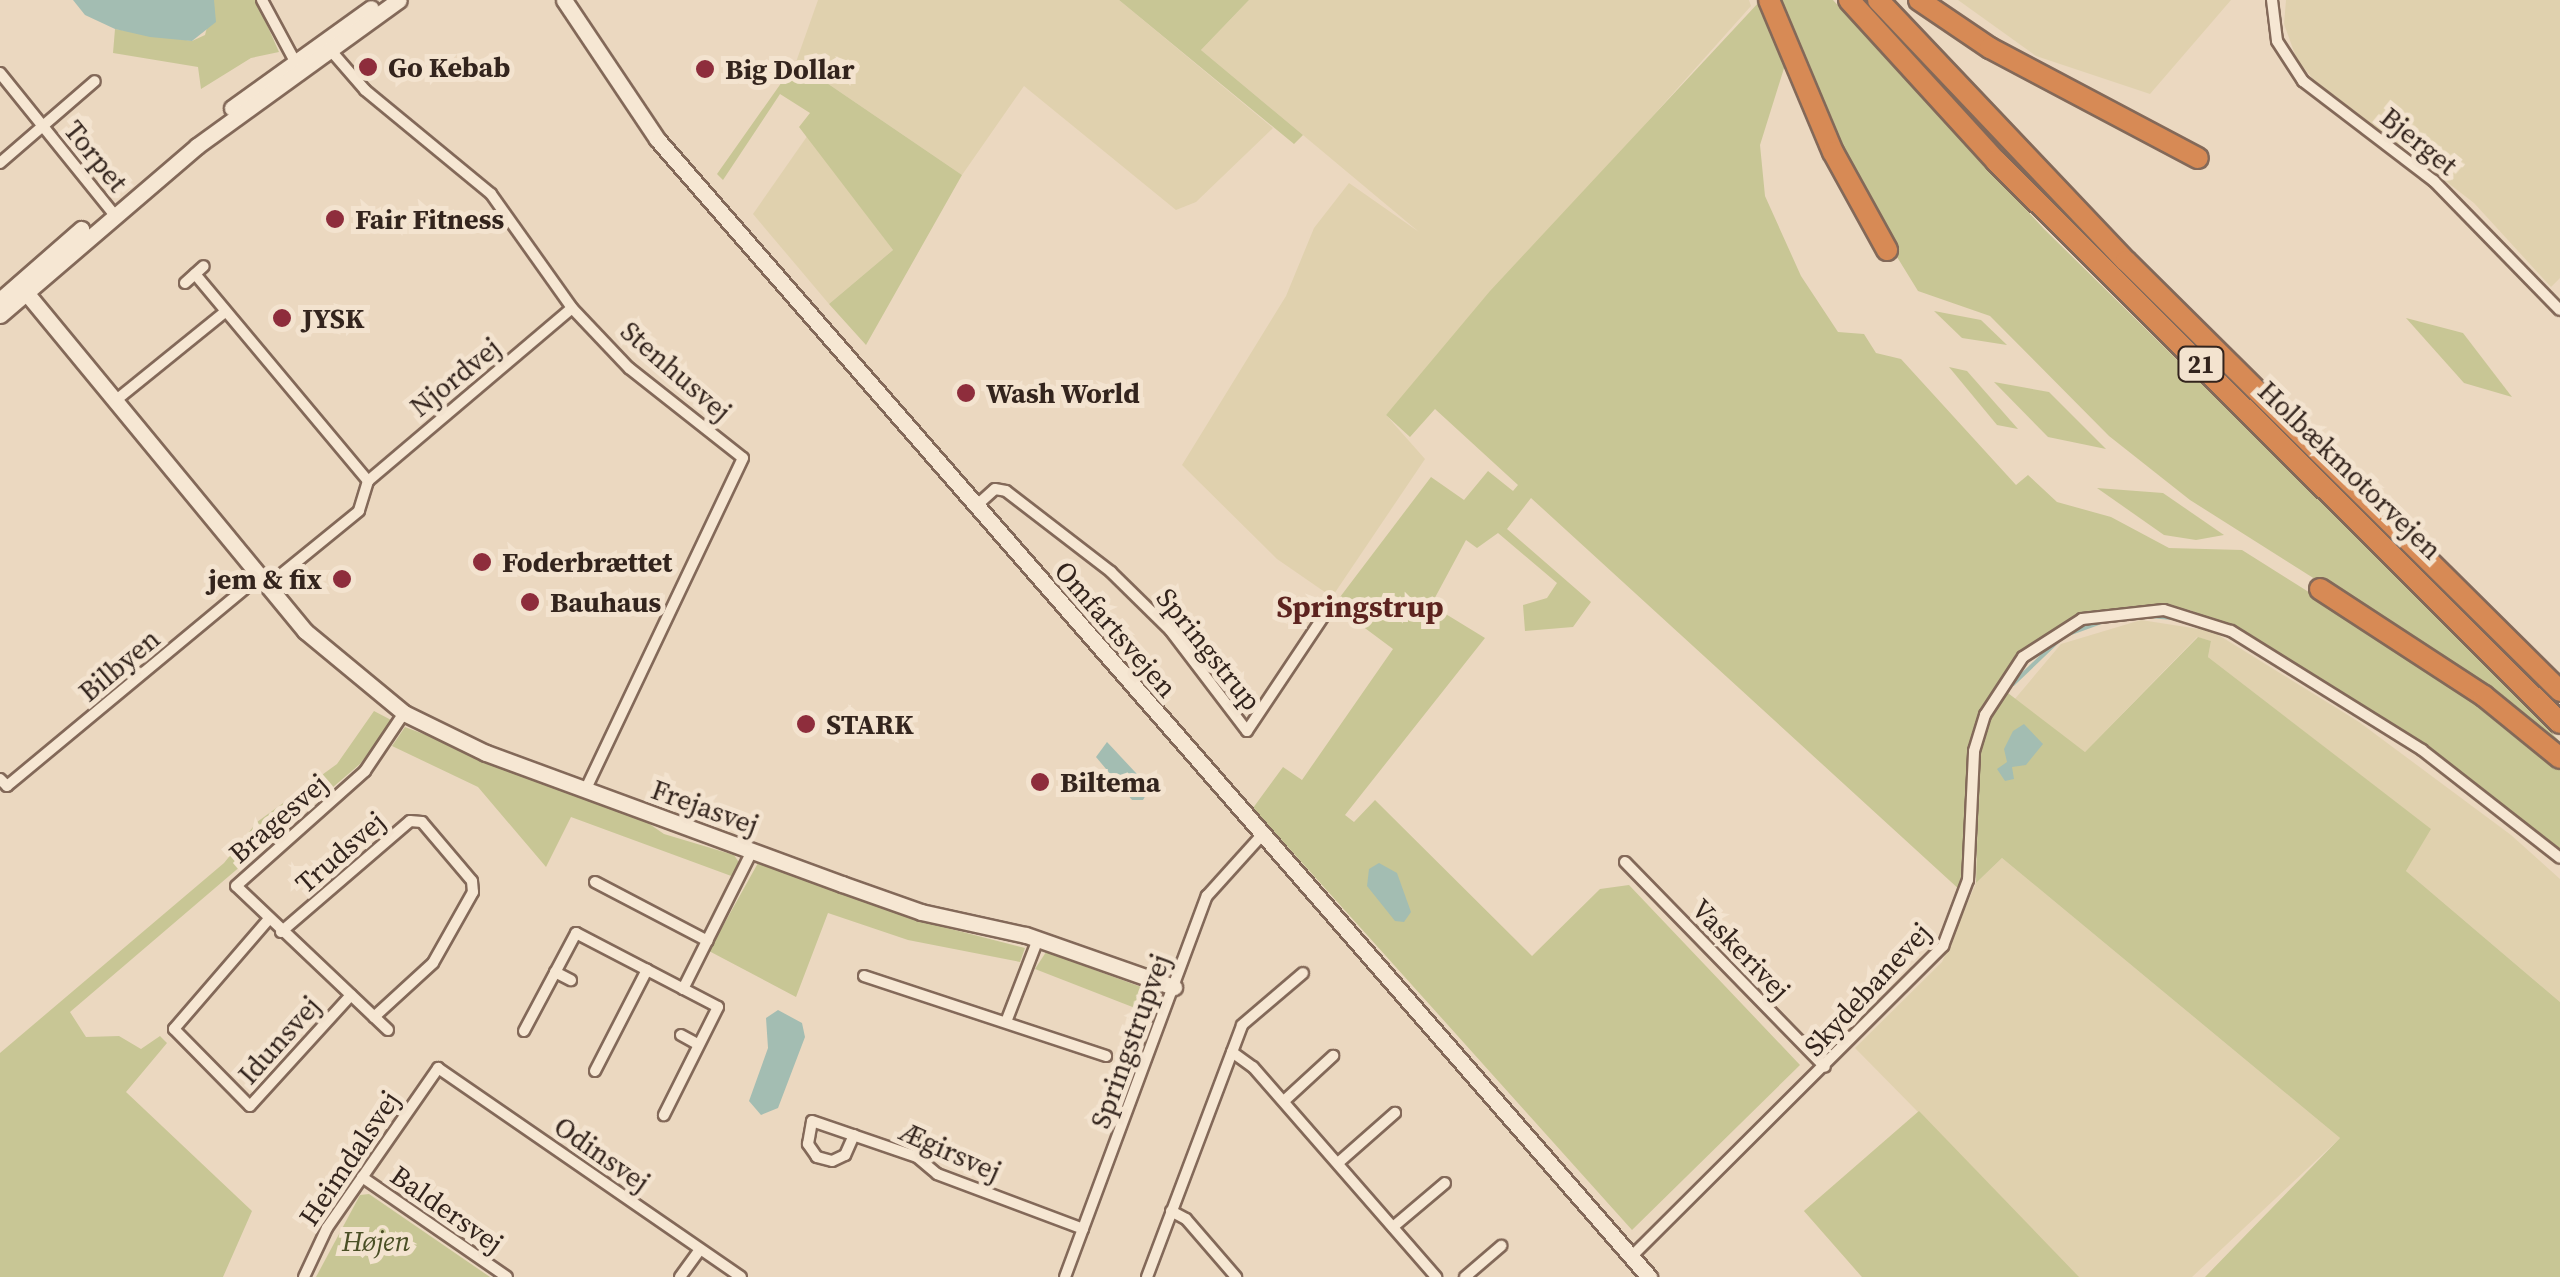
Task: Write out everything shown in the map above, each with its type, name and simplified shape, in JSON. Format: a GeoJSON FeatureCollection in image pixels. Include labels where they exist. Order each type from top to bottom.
{"type":"FeatureCollection","features":[{"type":"Feature","properties":{"kind":"highway"},"geometry":{"type":"LineString","coordinates":[[1769,0],[1832,152],[1887,250]]}},
{"type":"Feature","properties":{"kind":"highway","name":"Holbækmotorvejen"},"geometry":{"type":"LineString","coordinates":[[1849,0],[1996,161],[2560,723]]}},
{"type":"Feature","properties":{"kind":"highway","name":"Holbækmotorvejen"},"geometry":{"type":"LineString","coordinates":[[1878,0],[2035,169],[2560,691]]}},
{"type":"Feature","properties":{"kind":"highway"},"geometry":{"type":"LineString","coordinates":[[1919,0],[1990,48],[2198,158]]}},
{"type":"Feature","properties":{"kind":"highway"},"geometry":{"type":"LineString","coordinates":[[2320,589],[2484,696],[2560,758]]}},
{"type":"Feature","properties":{"kind":"street"},"geometry":{"type":"LineString","coordinates":[[262,0],[298,67]]}},
{"type":"Feature","properties":{"kind":"street"},"geometry":{"type":"LineString","coordinates":[[328,47],[383,0]]}},
{"type":"Feature","properties":{"kind":"street"},"geometry":{"type":"LineString","coordinates":[[0,315],[23,288],[110,209],[298,67],[399,0]]}},
{"type":"Feature","properties":{"kind":"street","name":"Omfartsvejen"},"geometry":{"type":"LineString","coordinates":[[564,0],[656,139],[1649,1277]]}},
{"type":"Feature","properties":{"kind":"street","name":"Bjerget"},"geometry":{"type":"LineString","coordinates":[[2272,0],[2277,41],[2304,81],[2434,181],[2560,310]]}},
{"type":"Feature","properties":{"kind":"street","name":"Stenhusvej"},"geometry":{"type":"LineString","coordinates":[[328,47],[374,98],[481,184],[572,308],[660,396],[743,458],[585,790]]}},
{"type":"Feature","properties":{"kind":"street"},"geometry":{"type":"LineString","coordinates":[[0,73],[44,126]]}},
{"type":"Feature","properties":{"kind":"street","name":"Torpet"},"geometry":{"type":"LineString","coordinates":[[0,163],[95,81]]}},
{"type":"Feature","properties":{"kind":"street","name":"Torpet"},"geometry":{"type":"LineString","coordinates":[[44,126],[110,209]]}},
{"type":"Feature","properties":{"kind":"street"},"geometry":{"type":"LineString","coordinates":[[185,283],[200,270],[225,312],[368,481],[359,511],[263,582]]}},
{"type":"Feature","properties":{"kind":"street"},"geometry":{"type":"LineString","coordinates":[[0,300],[23,288]]}},
{"type":"Feature","properties":{"kind":"street","name":"Frejasvej"},"geometry":{"type":"LineString","coordinates":[[23,288],[263,582],[334,660],[404,713],[585,790],[921,912],[1038,939],[1174,987]]}},
{"type":"Feature","properties":{"kind":"street","name":"Njordvej"},"geometry":{"type":"LineString","coordinates":[[368,481],[572,308]]}},
{"type":"Feature","properties":{"kind":"street"},"geometry":{"type":"LineString","coordinates":[[115,401],[225,312]]}},
{"type":"Feature","properties":{"kind":"street","name":"Springstrup"},"geometry":{"type":"LineString","coordinates":[[976,506],[995,489],[1006,491],[1110,572],[1170,630],[1248,732],[1327,611]]}},
{"type":"Feature","properties":{"kind":"street","name":"Bilbyen"},"geometry":{"type":"LineString","coordinates":[[2,786],[263,582]]}},
{"type":"Feature","properties":{"kind":"street","name":"Skydebanevej"},"geometry":{"type":"LineString","coordinates":[[1631,1256],[1826,1067],[1950,935],[1968,880],[1974,750],[1985,715],[2023,657],[2082,620],[2143,609],[2212,622],[2383,724],[2560,858]]}},
{"type":"Feature","properties":{"kind":"street","name":"Bragesvej"},"geometry":{"type":"LineString","coordinates":[[388,1030],[238,892],[238,881],[365,771],[404,713]]}},
{"type":"Feature","properties":{"kind":"street","name":"Trudsvej"},"geometry":{"type":"LineString","coordinates":[[281,932],[410,822],[422,822],[474,889],[433,963],[374,1017]]}},
{"type":"Feature","properties":{"kind":"street","name":"Springstrupvej"},"geometry":{"type":"LineString","coordinates":[[1065,1277],[1212,887],[1261,836]]}},
{"type":"Feature","properties":{"kind":"street"},"geometry":{"type":"LineString","coordinates":[[684,988],[752,851]]}},
{"type":"Feature","properties":{"kind":"street","name":"Vaskerivej"},"geometry":{"type":"LineString","coordinates":[[1625,862],[1826,1067]]}},
{"type":"Feature","properties":{"kind":"street"},"geometry":{"type":"LineString","coordinates":[[595,882],[708,941]]}},
{"type":"Feature","properties":{"kind":"street","name":"Idunsvej"},"geometry":{"type":"LineString","coordinates":[[268,920],[174,1029],[250,1106],[350,994]]}},
{"type":"Feature","properties":{"kind":"street"},"geometry":{"type":"LineString","coordinates":[[524,1032],[576,933],[718,1007],[664,1115]]}},
{"type":"Feature","properties":{"kind":"street"},"geometry":{"type":"LineString","coordinates":[[1006,1022],[1038,939]]}},
{"type":"Feature","properties":{"kind":"street"},"geometry":{"type":"LineString","coordinates":[[595,1071],[647,970]]}},
{"type":"Feature","properties":{"kind":"street"},"geometry":{"type":"LineString","coordinates":[[555,972],[572,980]]}},
{"type":"Feature","properties":{"kind":"street"},"geometry":{"type":"LineString","coordinates":[[1147,1277],[1242,1025],[1302,973]]}},
{"type":"Feature","properties":{"kind":"street"},"geometry":{"type":"LineString","coordinates":[[864,976],[1106,1056]]}},
{"type":"Feature","properties":{"kind":"street"},"geometry":{"type":"LineString","coordinates":[[681,1035],[697,1044]]}},
{"type":"Feature","properties":{"kind":"street"},"geometry":{"type":"LineString","coordinates":[[1232,1052],[1284,1101],[1436,1277]]}},
{"type":"Feature","properties":{"kind":"street"},"geometry":{"type":"LineString","coordinates":[[1284,1101],[1333,1056]]}},
{"type":"Feature","properties":{"kind":"street","name":"Heimdalsvej"},"geometry":{"type":"LineString","coordinates":[[304,1277],[362,1177],[438,1068]]}},
{"type":"Feature","properties":{"kind":"street","name":"Odinsvej"},"geometry":{"type":"LineString","coordinates":[[438,1068],[741,1277]]}},
{"type":"Feature","properties":{"kind":"street"},"geometry":{"type":"LineString","coordinates":[[1338,1164],[1396,1113]]}},
{"type":"Feature","properties":{"kind":"street","name":"Ægirsvej"},"geometry":{"type":"LineString","coordinates":[[854,1136],[845,1155],[832,1161],[819,1158],[808,1144],[812,1120],[854,1136],[1083,1229]]}},
{"type":"Feature","properties":{"kind":"street","name":"Baldersvej"},"geometry":{"type":"LineString","coordinates":[[362,1177],[507,1277]]}},
{"type":"Feature","properties":{"kind":"street"},"geometry":{"type":"LineString","coordinates":[[1393,1227],[1445,1183]]}},
{"type":"Feature","properties":{"kind":"street"},"geometry":{"type":"LineString","coordinates":[[1171,1211],[1186,1219],[1236,1277]]}},
{"type":"Feature","properties":{"kind":"street"},"geometry":{"type":"LineString","coordinates":[[1465,1277],[1501,1246]]}},
{"type":"Feature","properties":{"kind":"street"},"geometry":{"type":"LineString","coordinates":[[680,1277],[700,1248]]}},
{"type":"Feature","properties":{"kind":"shaded area"},"geometry":{"type":"Polygon","coordinates":[[[73,0],[214,0],[216,22],[192,41],[150,37],[115,29],[85,15],[73,0]]]}},
{"type":"Feature","properties":{"kind":"shaded area"},"geometry":{"type":"Polygon","coordinates":[[[818,0],[1119,0],[1273,128],[1196,202],[1176,210],[1024,86],[962,175],[796,62],[818,0]]]}},
{"type":"Feature","properties":{"kind":"shaded area"},"geometry":{"type":"Polygon","coordinates":[[[1249,0],[1749,0],[1751,6],[1386,415],[1425,459],[1332,597],[1277,559],[1182,465],[1286,296],[1314,228],[1349,183],[1419,232],[1201,50],[1249,0]]]}},
{"type":"Feature","properties":{"kind":"shaded area"},"geometry":{"type":"Polygon","coordinates":[[[1958,0],[2231,0],[2150,94],[2036,56],[1958,0]]]}},
{"type":"Feature","properties":{"kind":"shaded area"},"geometry":{"type":"Polygon","coordinates":[[[2286,0],[2560,0],[2560,278],[2551,287],[2474,203],[2313,79],[2297,60],[2284,24],[2286,0]]]}},
{"type":"Feature","properties":{"kind":"shaded area"},"geometry":{"type":"Polygon","coordinates":[[[808,135],[893,250],[829,304],[753,214],[808,135]]]}},
{"type":"Feature","properties":{"kind":"shaded area"},"geometry":{"type":"Polygon","coordinates":[[[2141,620],[2212,631],[2359,722],[2511,835],[2560,879],[2560,1002],[2406,871],[2430,829],[2208,657],[2211,641],[2197,637],[2085,752],[2014,700],[2061,644],[2141,620]]]}},
{"type":"Feature","properties":{"kind":"shaded area"},"geometry":{"type":"Polygon","coordinates":[[[2024,724],[2043,744],[2026,765],[2012,767],[2014,779],[2005,781],[1997,769],[2007,762],[2004,749],[2013,731],[2024,724]]]}},
{"type":"Feature","properties":{"kind":"shaded area"},"geometry":{"type":"Polygon","coordinates":[[[1107,742],[1150,788],[1143,800],[1132,800],[1096,757],[1107,742]]]}},
{"type":"Feature","properties":{"kind":"shaded area"},"geometry":{"type":"Polygon","coordinates":[[[2002,858],[2340,1138],[2192,1277],[1862,1277],[1804,1211],[1918,1112],[1855,1048],[1942,962],[1976,883],[2002,858]]]}},
{"type":"Feature","properties":{"kind":"shaded area"},"geometry":{"type":"Polygon","coordinates":[[[1379,863],[1397,873],[1411,912],[1404,922],[1395,921],[1367,886],[1369,869],[1379,863]]]}},
{"type":"Feature","properties":{"kind":"shaded area"},"geometry":{"type":"Polygon","coordinates":[[[778,1010],[802,1023],[805,1037],[778,1108],[761,1115],[749,1101],[768,1048],[766,1018],[778,1010]]]}},
{"type":"Feature","properties":{"kind":"green space"},"geometry":{"type":"Polygon","coordinates":[[[214,0],[256,0],[279,52],[251,58],[201,89],[198,67],[113,53],[115,29],[192,41],[205,35],[214,0]]]}},
{"type":"Feature","properties":{"kind":"green space"},"geometry":{"type":"Polygon","coordinates":[[[1119,0],[1249,0],[1201,50],[1303,135],[1294,144],[1119,0]]]}},
{"type":"Feature","properties":{"kind":"green space"},"geometry":{"type":"Polygon","coordinates":[[[1774,0],[1833,0],[2044,229],[2506,683],[2560,742],[2560,753],[2402,634],[2190,500],[2109,436],[1990,316],[1918,291],[1865,205],[1774,0]]]}},
{"type":"Feature","properties":{"kind":"green space"},"geometry":{"type":"Polygon","coordinates":[[[1760,1],[1785,65],[1760,145],[1765,196],[1801,276],[1838,332],[1864,334],[1876,353],[1901,359],[2016,485],[2028,475],[2057,502],[2111,517],[2169,548],[2242,550],[2433,670],[2560,770],[2560,852],[2393,725],[2262,644],[2190,610],[2130,606],[2054,629],[1993,691],[1981,712],[1961,891],[1531,498],[1507,529],[1591,602],[1573,627],[1525,631],[1523,605],[1547,598],[1557,583],[1498,533],[1477,548],[1466,540],[1431,605],[1485,638],[1345,815],[1354,822],[1375,800],[1532,956],[1600,889],[1629,885],[1800,1065],[1632,1230],[1253,808],[1283,767],[1302,780],[1393,649],[1334,605],[1431,477],[1464,500],[1488,471],[1513,491],[1518,485],[1435,409],[1410,437],[1386,415],[1490,291],[1760,1]]]}},
{"type":"Feature","properties":{"kind":"green space"},"geometry":{"type":"Polygon","coordinates":[[[796,62],[962,175],[866,345],[829,304],[893,250],[799,127],[810,113],[780,94],[723,180],[717,174],[796,62]]]}},
{"type":"Feature","properties":{"kind":"green space"},"geometry":{"type":"Polygon","coordinates":[[[1934,311],[1981,320],[2007,345],[1962,338],[1934,311]]]}},
{"type":"Feature","properties":{"kind":"green space"},"geometry":{"type":"Polygon","coordinates":[[[2406,318],[2463,333],[2512,397],[2464,383],[2406,318]]]}},
{"type":"Feature","properties":{"kind":"green space"},"geometry":{"type":"Polygon","coordinates":[[[1949,367],[1967,371],[2018,429],[1997,425],[1949,367]]]}},
{"type":"Feature","properties":{"kind":"green space"},"geometry":{"type":"Polygon","coordinates":[[[1994,382],[2049,392],[2106,449],[2048,437],[1994,382]]]}},
{"type":"Feature","properties":{"kind":"green space"},"geometry":{"type":"Polygon","coordinates":[[[2097,488],[2163,493],[2224,535],[2196,540],[2164,535],[2097,488]]]}},
{"type":"Feature","properties":{"kind":"green space"},"geometry":{"type":"Polygon","coordinates":[[[2198,637],[2211,641],[2208,657],[2431,829],[2406,871],[2560,1002],[2560,1277],[2205,1277],[2340,1138],[2002,858],[1976,883],[1980,735],[2004,690],[2085,752],[2198,637]]]}},
{"type":"Feature","properties":{"kind":"green space"},"geometry":{"type":"Polygon","coordinates":[[[374,711],[393,721],[360,764],[70,1012],[86,1037],[119,1036],[141,1049],[160,1036],[167,1043],[126,1092],[252,1211],[223,1277],[0,1277],[0,1053],[224,863],[257,822],[337,764],[374,711]]]}},
{"type":"Feature","properties":{"kind":"green space"},"geometry":{"type":"Polygon","coordinates":[[[405,727],[635,814],[664,834],[734,855],[740,864],[734,877],[571,817],[546,867],[478,787],[392,746],[405,727]]]}},
{"type":"Feature","properties":{"kind":"green space"},"geometry":{"type":"Polygon","coordinates":[[[758,863],[912,919],[1025,948],[1020,962],[908,940],[828,913],[796,997],[709,951],[758,863]]]}},
{"type":"Feature","properties":{"kind":"green space"},"geometry":{"type":"Polygon","coordinates":[[[1046,952],[1152,991],[1153,1015],[1035,969],[1046,952]]]}},
{"type":"Feature","properties":{"kind":"green space"},"geometry":{"type":"Polygon","coordinates":[[[1919,1111],[2079,1277],[1862,1277],[1804,1211],[1919,1111]]]}},
{"type":"Feature","properties":{"kind":"green space","name":"Højen"},"geometry":{"type":"Polygon","coordinates":[[[369,1194],[490,1277],[316,1277],[360,1195],[369,1194]]]}},
{"type":"Feature","properties":{"kind":"waterway"},"geometry":{"type":"LineString","coordinates":[[2150,616],[2175,618]]}},
{"type":"Feature","properties":{"kind":"waterway"},"geometry":{"type":"LineString","coordinates":[[2068,634],[2101,622]]}},
{"type":"Feature","properties":{"kind":"waterway"},"geometry":{"type":"LineString","coordinates":[[2013,684],[2060,639]]}},
{"type":"Feature","properties":{"kind":"place","name":"Go Kebab"},"geometry":{"type":"Point","coordinates":[368,67]}},
{"type":"Feature","properties":{"kind":"place","name":"Big Dollar"},"geometry":{"type":"Point","coordinates":[705,69]}},
{"type":"Feature","properties":{"kind":"place","name":"Fair Fitness"},"geometry":{"type":"Point","coordinates":[335,219]}},
{"type":"Feature","properties":{"kind":"place","name":"JYSK"},"geometry":{"type":"Point","coordinates":[282,318]}},
{"type":"Feature","properties":{"kind":"place","name":"Wash World"},"geometry":{"type":"Point","coordinates":[966,393]}},
{"type":"Feature","properties":{"kind":"place","name":"Foderbrættet"},"geometry":{"type":"Point","coordinates":[482,562]}},
{"type":"Feature","properties":{"kind":"place","name":"jem & fix"},"geometry":{"type":"Point","coordinates":[342,579]}},
{"type":"Feature","properties":{"kind":"place","name":"Bauhaus"},"geometry":{"type":"Point","coordinates":[530,602]}},
{"type":"Feature","properties":{"kind":"place","name":"STARK"},"geometry":{"type":"Point","coordinates":[806,724]}},
{"type":"Feature","properties":{"kind":"place","name":"Biltema"},"geometry":{"type":"Point","coordinates":[1040,782]}},
{"type":"Feature","properties":{"kind":"district","name":"Springstrup"},"geometry":{"type":"Point","coordinates":[1360,607]}}]}
